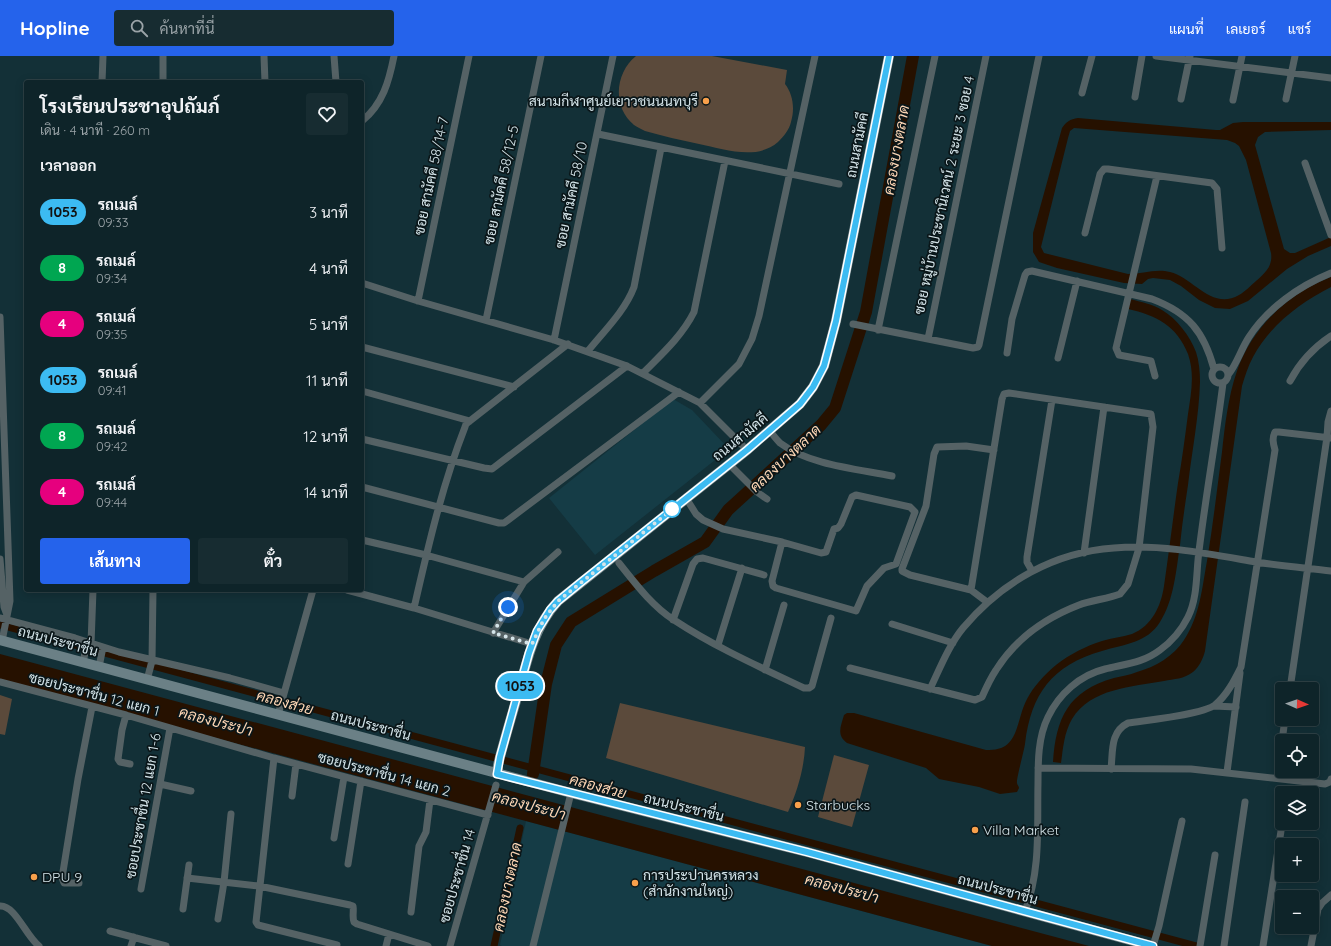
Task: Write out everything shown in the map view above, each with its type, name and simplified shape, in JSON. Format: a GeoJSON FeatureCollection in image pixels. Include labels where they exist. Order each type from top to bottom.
{"type":"FeatureCollection","features":[{"type":"Feature","properties":{"kind":"main road","name":"ถนนสามัคคี"},"geometry":{"type":"LineString","coordinates":[[498,770],[502,749],[532,644],[544,619],[558,601],[770,431],[803,401],[813,387],[824,366],[836,321],[889,56]]}},
{"type":"Feature","properties":{"kind":"main road","name":"ถนนประชาชื่น"},"geometry":{"type":"LineString","coordinates":[[2,637],[100,662],[498,770],[570,798],[807,852],[1027,908],[1153,944]]}},
{"type":"Feature","properties":{"kind":"street"},"geometry":{"type":"LineString","coordinates":[[102,80],[103,56]]}},
{"type":"Feature","properties":{"kind":"street"},"geometry":{"type":"LineString","coordinates":[[163,56],[163,80]]}},
{"type":"Feature","properties":{"kind":"street"},"geometry":{"type":"LineString","coordinates":[[264,56],[265,80]]}},
{"type":"Feature","properties":{"kind":"street"},"geometry":{"type":"LineString","coordinates":[[334,56],[336,80]]}},
{"type":"Feature","properties":{"kind":"street"},"geometry":{"type":"LineString","coordinates":[[364,120],[370,115],[384,94],[389,82],[394,56]]}},
{"type":"Feature","properties":{"kind":"street","name":"ซอย สามัคคี 58/14-7"},"geometry":{"type":"LineString","coordinates":[[418,301],[469,56]]}},
{"type":"Feature","properties":{"kind":"street","name":"ซอย สามัคคี 58/12-5"},"geometry":{"type":"LineString","coordinates":[[486,320],[541,56]]}},
{"type":"Feature","properties":{"kind":"street","name":"ซอย สามัคคี 58/10"},"geometry":{"type":"LineString","coordinates":[[554,340],[613,56]]}},
{"type":"Feature","properties":{"kind":"street"},"geometry":{"type":"LineString","coordinates":[[700,403],[739,364],[752,339],[759,316],[815,56]]}},
{"type":"Feature","properties":{"kind":"street"},"geometry":{"type":"LineString","coordinates":[[878,330],[935,56]]}},
{"type":"Feature","properties":{"kind":"street","name":"ซอย หมู่บ้านประชานิเวศน์ 2 ระยะ 3 ซอย 4"},"geometry":{"type":"LineString","coordinates":[[928,339],[986,56]]}},
{"type":"Feature","properties":{"kind":"street"},"geometry":{"type":"LineString","coordinates":[[853,324],[973,348],[978,347],[1039,56]]}},
{"type":"Feature","properties":{"kind":"street"},"geometry":{"type":"LineString","coordinates":[[1082,93],[1092,56]]}},
{"type":"Feature","properties":{"kind":"street"},"geometry":{"type":"LineString","coordinates":[[1135,97],[1142,56]]}},
{"type":"Feature","properties":{"kind":"street"},"geometry":{"type":"LineString","coordinates":[[1156,56],[1190,58],[1331,78]]}},
{"type":"Feature","properties":{"kind":"street"},"geometry":{"type":"LineString","coordinates":[[1234,100],[1242,56]]}},
{"type":"Feature","properties":{"kind":"street"},"geometry":{"type":"LineString","coordinates":[[1286,99],[1295,56]]}},
{"type":"Feature","properties":{"kind":"street"},"geometry":{"type":"LineString","coordinates":[[1181,99],[1190,58]]}},
{"type":"Feature","properties":{"kind":"street"},"geometry":{"type":"LineString","coordinates":[[598,134],[839,184]]}},
{"type":"Feature","properties":{"kind":"street"},"geometry":{"type":"LineString","coordinates":[[588,351],[623,308],[632,291],[661,148]]}},
{"type":"Feature","properties":{"kind":"street"},"geometry":{"type":"LineString","coordinates":[[643,373],[685,329],[694,312],[725,160]]}},
{"type":"Feature","properties":{"kind":"street"},"geometry":{"type":"LineString","coordinates":[[1305,163],[1331,234]]}},
{"type":"Feature","properties":{"kind":"street"},"geometry":{"type":"LineString","coordinates":[[1085,233],[1102,171],[1108,169],[1208,182],[1214,185],[1217,189],[1222,248]]}},
{"type":"Feature","properties":{"kind":"street"},"geometry":{"type":"LineString","coordinates":[[1155,376],[1151,361],[1119,355],[1116,351],[1157,176]]}},
{"type":"Feature","properties":{"kind":"street"},"geometry":{"type":"LineString","coordinates":[[1007,353],[1012,319],[1027,272],[1032,271],[1152,299],[1168,305],[1184,316],[1203,340],[1208,349],[1214,369],[1212,374],[1214,380],[1219,383],[1223,383]]}},
{"type":"Feature","properties":{"kind":"street"},"geometry":{"type":"LineString","coordinates":[[1027,908],[1037,863],[1038,768],[1040,747],[1045,724],[1054,706],[1066,690],[1093,673],[1136,662],[1161,650],[1188,617],[1196,586],[1199,552],[1223,383],[1226,381],[1228,375],[1233,369],[1242,348],[1250,335],[1266,315],[1304,286],[1331,273]]}},
{"type":"Feature","properties":{"kind":"street"},"geometry":{"type":"LineString","coordinates":[[1058,358],[1077,281]]}},
{"type":"Feature","properties":{"kind":"street"},"geometry":{"type":"LineString","coordinates":[[364,284],[418,301],[568,344],[627,366],[700,403],[747,450]]}},
{"type":"Feature","properties":{"kind":"street"},"geometry":{"type":"LineString","coordinates":[[0,317],[10,601],[2,637]]}},
{"type":"Feature","properties":{"kind":"street"},"geometry":{"type":"LineString","coordinates":[[1290,381],[1303,360],[1331,336]]}},
{"type":"Feature","properties":{"kind":"street"},"geometry":{"type":"LineString","coordinates":[[414,608],[438,506],[452,460],[465,427],[470,421],[514,388],[568,344]]}},
{"type":"Feature","properties":{"kind":"street"},"geometry":{"type":"LineString","coordinates":[[364,348],[514,388]]}},
{"type":"Feature","properties":{"kind":"street"},"geometry":{"type":"LineString","coordinates":[[364,439],[492,469],[627,366]]}},
{"type":"Feature","properties":{"kind":"street"},"geometry":{"type":"LineString","coordinates":[[1214,369],[1221,366],[1225,368],[1228,375]]}},
{"type":"Feature","properties":{"kind":"street"},"geometry":{"type":"LineString","coordinates":[[364,392],[470,421]]}},
{"type":"Feature","properties":{"kind":"street"},"geometry":{"type":"LineString","coordinates":[[364,488],[438,506],[499,523],[504,522],[679,392]]}},
{"type":"Feature","properties":{"kind":"street"},"geometry":{"type":"LineString","coordinates":[[850,668],[975,700],[979,699],[982,697],[995,671],[1018,642],[1048,620],[1067,610],[1120,594],[1128,584],[1139,548],[1152,427],[1151,414],[1009,393],[1004,394],[971,590]]}},
{"type":"Feature","properties":{"kind":"street"},"geometry":{"type":"LineString","coordinates":[[1032,571],[1027,562],[1027,557],[1052,400]]}},
{"type":"Feature","properties":{"kind":"street"},"geometry":{"type":"LineString","coordinates":[[1084,553],[1104,407]]}},
{"type":"Feature","properties":{"kind":"street"},"geometry":{"type":"LineString","coordinates":[[1291,682],[1329,438],[1328,422],[1331,411]]}},
{"type":"Feature","properties":{"kind":"street"},"geometry":{"type":"LineString","coordinates":[[770,431],[779,442],[799,454],[816,461],[892,476]]}},
{"type":"Feature","properties":{"kind":"street"},"geometry":{"type":"LineString","coordinates":[[1227,772],[1274,450],[1273,438],[1275,432],[1329,438]]}},
{"type":"Feature","properties":{"kind":"street"},"geometry":{"type":"LineString","coordinates":[[987,602],[971,590],[910,575],[902,571],[902,569],[926,506],[936,447],[966,446],[994,450]]}},
{"type":"Feature","properties":{"kind":"street"},"geometry":{"type":"LineString","coordinates":[[729,464],[745,481],[767,499]]}},
{"type":"Feature","properties":{"kind":"street"},"geometry":{"type":"LineString","coordinates":[[686,498],[696,514],[703,520],[723,529],[782,542],[821,553],[826,552],[834,529],[838,528],[841,524],[852,497],[856,495],[910,507],[915,512],[896,564],[884,568],[867,586],[856,611],[776,588],[772,581],[782,542]]}},
{"type":"Feature","properties":{"kind":"street"},"geometry":{"type":"LineString","coordinates":[[364,540],[426,555],[524,582]]}},
{"type":"Feature","properties":{"kind":"street"},"geometry":{"type":"LineString","coordinates":[[930,689],[953,643],[963,628],[987,602],[1002,589],[1032,571],[1068,556],[1115,548],[1167,549],[1207,553],[1257,562],[1331,571]]}},
{"type":"Feature","properties":{"kind":"street"},"geometry":{"type":"LineString","coordinates":[[493,633],[524,582],[558,552]]}},
{"type":"Feature","properties":{"kind":"street"},"geometry":{"type":"LineString","coordinates":[[673,620],[693,564],[697,559],[703,558],[764,575]]}},
{"type":"Feature","properties":{"kind":"street"},"geometry":{"type":"LineString","coordinates":[[0,559],[5,619]]}},
{"type":"Feature","properties":{"kind":"street"},"geometry":{"type":"LineString","coordinates":[[619,563],[640,588],[673,620],[765,670],[804,688],[809,688],[812,686],[831,618]]}},
{"type":"Feature","properties":{"kind":"street"},"geometry":{"type":"LineString","coordinates":[[718,645],[742,568]]}},
{"type":"Feature","properties":{"kind":"street"},"geometry":{"type":"LineString","coordinates":[[84,658],[89,644],[93,592]]}},
{"type":"Feature","properties":{"kind":"street"},"geometry":{"type":"LineString","coordinates":[[148,676],[152,660],[153,592]]}},
{"type":"Feature","properties":{"kind":"street"},"geometry":{"type":"LineString","coordinates":[[279,711],[312,592]]}},
{"type":"Feature","properties":{"kind":"street"},"geometry":{"type":"LineString","coordinates":[[354,592],[414,608],[532,644]]}},
{"type":"Feature","properties":{"kind":"street"},"geometry":{"type":"LineString","coordinates":[[765,670],[784,605]]}},
{"type":"Feature","properties":{"kind":"street"},"geometry":{"type":"LineString","coordinates":[[5,619],[103,648],[283,694]]}},
{"type":"Feature","properties":{"kind":"street"},"geometry":{"type":"LineString","coordinates":[[892,624],[953,643]]}},
{"type":"Feature","properties":{"kind":"street"},"geometry":{"type":"LineString","coordinates":[[100,662],[103,648]]}},
{"type":"Feature","properties":{"kind":"street"},"geometry":{"type":"LineString","coordinates":[[1214,706],[1227,692],[1241,668]]}},
{"type":"Feature","properties":{"kind":"street","name":"ซอยประชาชื่น 12 แยก 1"},"geometry":{"type":"LineString","coordinates":[[0,682],[126,715],[274,758]]}},
{"type":"Feature","properties":{"kind":"street"},"geometry":{"type":"LineString","coordinates":[[1111,769],[1114,738],[1117,731],[1128,723],[1185,714],[1214,706],[1236,707]]}},
{"type":"Feature","properties":{"kind":"street"},"geometry":{"type":"LineString","coordinates":[[79,883],[64,883],[62,878],[92,707]]}},
{"type":"Feature","properties":{"kind":"street"},"geometry":{"type":"LineString","coordinates":[[126,715],[122,730],[118,759],[120,762],[130,764]]}},
{"type":"Feature","properties":{"kind":"street","name":"ซอยประชาชื่น 12 แยก 1-6"},"geometry":{"type":"LineString","coordinates":[[141,889],[170,728]]}},
{"type":"Feature","properties":{"kind":"street"},"geometry":{"type":"LineString","coordinates":[[274,758],[255,918],[256,922],[258,925],[337,945]]}},
{"type":"Feature","properties":{"kind":"street","name":"ซอยประชาชื่น 14 แยก 2"},"geometry":{"type":"LineString","coordinates":[[274,758],[488,814]]}},
{"type":"Feature","properties":{"kind":"street"},"geometry":{"type":"LineString","coordinates":[[292,796],[296,764]]}},
{"type":"Feature","properties":{"kind":"street"},"geometry":{"type":"LineString","coordinates":[[1038,768],[1191,769],[1275,778]]}},
{"type":"Feature","properties":{"kind":"street"},"geometry":{"type":"LineString","coordinates":[[334,838],[344,777]]}},
{"type":"Feature","properties":{"kind":"street"},"geometry":{"type":"LineString","coordinates":[[1277,778],[1325,784],[1331,780]]}},
{"type":"Feature","properties":{"kind":"street"},"geometry":{"type":"LineString","coordinates":[[348,864],[361,781]]}},
{"type":"Feature","properties":{"kind":"street"},"geometry":{"type":"LineString","coordinates":[[160,784],[191,791]]}},
{"type":"Feature","properties":{"kind":"street","name":"ซอยประชาชื่น 14"},"geometry":{"type":"LineString","coordinates":[[450,946],[496,785]]}},
{"type":"Feature","properties":{"kind":"street"},"geometry":{"type":"LineString","coordinates":[[533,946],[570,798]]}},
{"type":"Feature","properties":{"kind":"street"},"geometry":{"type":"LineString","coordinates":[[411,912],[419,846],[426,832],[430,800]]}},
{"type":"Feature","properties":{"kind":"street"},"geometry":{"type":"LineString","coordinates":[[1224,944],[1245,802]]}},
{"type":"Feature","properties":{"kind":"street"},"geometry":{"type":"LineString","coordinates":[[218,920],[224,882],[231,814]]}},
{"type":"Feature","properties":{"kind":"street"},"geometry":{"type":"LineString","coordinates":[[1153,944],[1159,926],[1182,821]]}},
{"type":"Feature","properties":{"kind":"street"},"geometry":{"type":"LineString","coordinates":[[1263,946],[1281,831]]}},
{"type":"Feature","properties":{"kind":"street"},"geometry":{"type":"LineString","coordinates":[[1200,946],[1215,855]]}},
{"type":"Feature","properties":{"kind":"street"},"geometry":{"type":"LineString","coordinates":[[183,909],[189,865]]}},
{"type":"Feature","properties":{"kind":"street"},"geometry":{"type":"LineString","coordinates":[[187,878],[259,886],[350,905],[353,906],[354,910],[354,922],[428,946]]}},
{"type":"Feature","properties":{"kind":"street"},"geometry":{"type":"LineString","coordinates":[[1311,946],[1318,910],[1322,903],[1331,895]]}},
{"type":"Feature","properties":{"kind":"street"},"geometry":{"type":"LineString","coordinates":[[0,906],[8,907],[12,911],[28,936],[39,946]]}},
{"type":"Feature","properties":{"kind":"street"},"geometry":{"type":"LineString","coordinates":[[110,931],[166,946]]}},
{"type":"Feature","properties":{"kind":"street"},"geometry":{"type":"LineString","coordinates":[[386,946],[389,934]]}},
{"type":"Feature","properties":{"kind":"street"},"geometry":{"type":"LineString","coordinates":[[131,946],[134,937]]}},
{"type":"Feature","properties":{"kind":"shaded area"},"geometry":{"type":"Polygon","coordinates":[[[636,56],[712,56],[787,70],[785,84],[790,92],[793,107],[789,128],[778,142],[769,148],[750,152],[729,151],[645,131],[634,125],[627,118],[619,100],[620,81],[629,63],[636,56]]]}},
{"type":"Feature","properties":{"kind":"shaded area"},"geometry":{"type":"Polygon","coordinates":[[[673,399],[692,410],[729,449],[595,555],[549,498],[673,399]]]}},
{"type":"Feature","properties":{"kind":"shaded area"},"geometry":{"type":"Polygon","coordinates":[[[0,695],[12,699],[5,735],[0,734],[0,695]]]}},
{"type":"Feature","properties":{"kind":"shaded area"},"geometry":{"type":"Polygon","coordinates":[[[620,703],[805,747],[800,780],[788,812],[606,758],[620,703]]]}},
{"type":"Feature","properties":{"kind":"shaded area"},"geometry":{"type":"Polygon","coordinates":[[[834,755],[869,765],[852,827],[818,817],[834,755]]]}},
{"type":"Feature","properties":{"kind":"shaded area","name":"การประปานครหลวง (สำนักงานใหญ่)"},"geometry":{"type":"Polygon","coordinates":[[[526,821],[992,946],[502,946],[500,945],[526,821]]]}},
{"type":"Feature","properties":{"kind":"water"},"geometry":{"type":"Polygon","coordinates":[[[1075,118],[1216,130],[1220,130],[1233,123],[1243,122],[1331,122],[1331,130],[1265,132],[1258,137],[1255,145],[1284,249],[1290,253],[1295,253],[1331,237],[1331,246],[1308,256],[1287,269],[1248,301],[1230,309],[1215,308],[1199,300],[1181,286],[1170,280],[1153,278],[1148,279],[1142,284],[1124,283],[1057,268],[1039,262],[1033,252],[1033,233],[1062,128],[1068,121],[1075,118]],[[1074,128],[1070,131],[1068,138],[1041,247],[1044,253],[1128,274],[1154,271],[1170,272],[1179,275],[1203,292],[1220,299],[1229,299],[1241,294],[1268,269],[1271,262],[1271,253],[1246,160],[1239,146],[1227,140],[1074,128]]]}},
{"type":"Feature","properties":{"kind":"water"},"geometry":{"type":"Polygon","coordinates":[[[1331,277],[1331,287],[1319,293],[1297,308],[1268,335],[1253,357],[1245,375],[1242,386],[1205,651],[1200,663],[1193,672],[1183,677],[1126,687],[1101,695],[1090,701],[1080,709],[1069,724],[1064,741],[1061,763],[1053,762],[1057,732],[1061,720],[1067,708],[1075,699],[1085,690],[1098,684],[1144,670],[1157,664],[1175,651],[1184,640],[1194,621],[1202,592],[1227,411],[1237,371],[1254,337],[1280,307],[1304,290],[1331,277]]]}},
{"type":"Feature","properties":{"kind":"water"},"geometry":{"type":"Polygon","coordinates":[[[1130,299],[1147,303],[1158,308],[1178,323],[1187,334],[1193,346],[1197,355],[1200,370],[1197,421],[1176,575],[1165,613],[1160,622],[1155,629],[1142,639],[1102,651],[1070,664],[1057,673],[1047,684],[1039,696],[1028,726],[1017,783],[1019,788],[1017,792],[1000,794],[979,787],[939,779],[926,768],[847,743],[841,737],[840,730],[844,715],[847,713],[854,713],[986,750],[997,749],[1005,746],[1011,741],[1015,734],[1023,708],[1030,694],[1040,681],[1056,665],[1084,648],[1102,641],[1132,634],[1150,621],[1158,608],[1163,593],[1192,376],[1188,354],[1178,336],[1172,329],[1156,318],[1128,309],[1130,299]]]}},
{"type":"Feature","properties":{"kind":"water","name":"คลองประปา"},"geometry":{"type":"Polygon","coordinates":[[[0,654],[1089,946],[992,946],[0,680],[0,654]]]}},
{"type":"Feature","properties":{"kind":"waterway","name":"คลองบางตลาด"},"geometry":{"type":"LineString","coordinates":[[533,774],[546,684],[556,645],[571,622],[654,571],[705,542],[728,510],[821,425],[835,408],[866,312],[913,56]]}},
{"type":"Feature","properties":{"kind":"waterway","name":"คลองส่วย"},"geometry":{"type":"LineString","coordinates":[[0,625],[1196,946]]}},
{"type":"Feature","properties":{"kind":"waterway","name":"คลองบางตลาด"},"geometry":{"type":"LineString","coordinates":[[494,946],[520,828]]}},
{"type":"Feature","properties":{"kind":"bus line","name":"1053"},"geometry":{"type":"LineString","coordinates":[[889,56],[836,321],[830,346],[820,375],[806,397],[789,415],[580,583],[558,601],[550,610],[537,631],[529,653],[500,757],[497,774],[807,852],[1153,946]]}},
{"type":"Feature","properties":{"kind":"place","name":"สนามกีฬาศูนย์เยาวชนนนทบุรี"},"geometry":{"type":"Point","coordinates":[706,101]}},
{"type":"Feature","properties":{"kind":"place","name":"Starbucks"},"geometry":{"type":"Point","coordinates":[798,805]}},
{"type":"Feature","properties":{"kind":"place","name":"Villa Market"},"geometry":{"type":"Point","coordinates":[975,830]}},
{"type":"Feature","properties":{"kind":"place","name":"DPU 9"},"geometry":{"type":"Point","coordinates":[34,877]}},
{"type":"Feature","properties":{"kind":"place","name":"การประปานครหลวง (สำนักงานใหญ่)"},"geometry":{"type":"Point","coordinates":[635,883]}},
{"type":"Feature","properties":{"kind":"route"},"geometry":{"type":"LineString","coordinates":[[508,607],[493,633],[532,644],[544,619],[558,601],[674,508],[672,509]]}}]}
